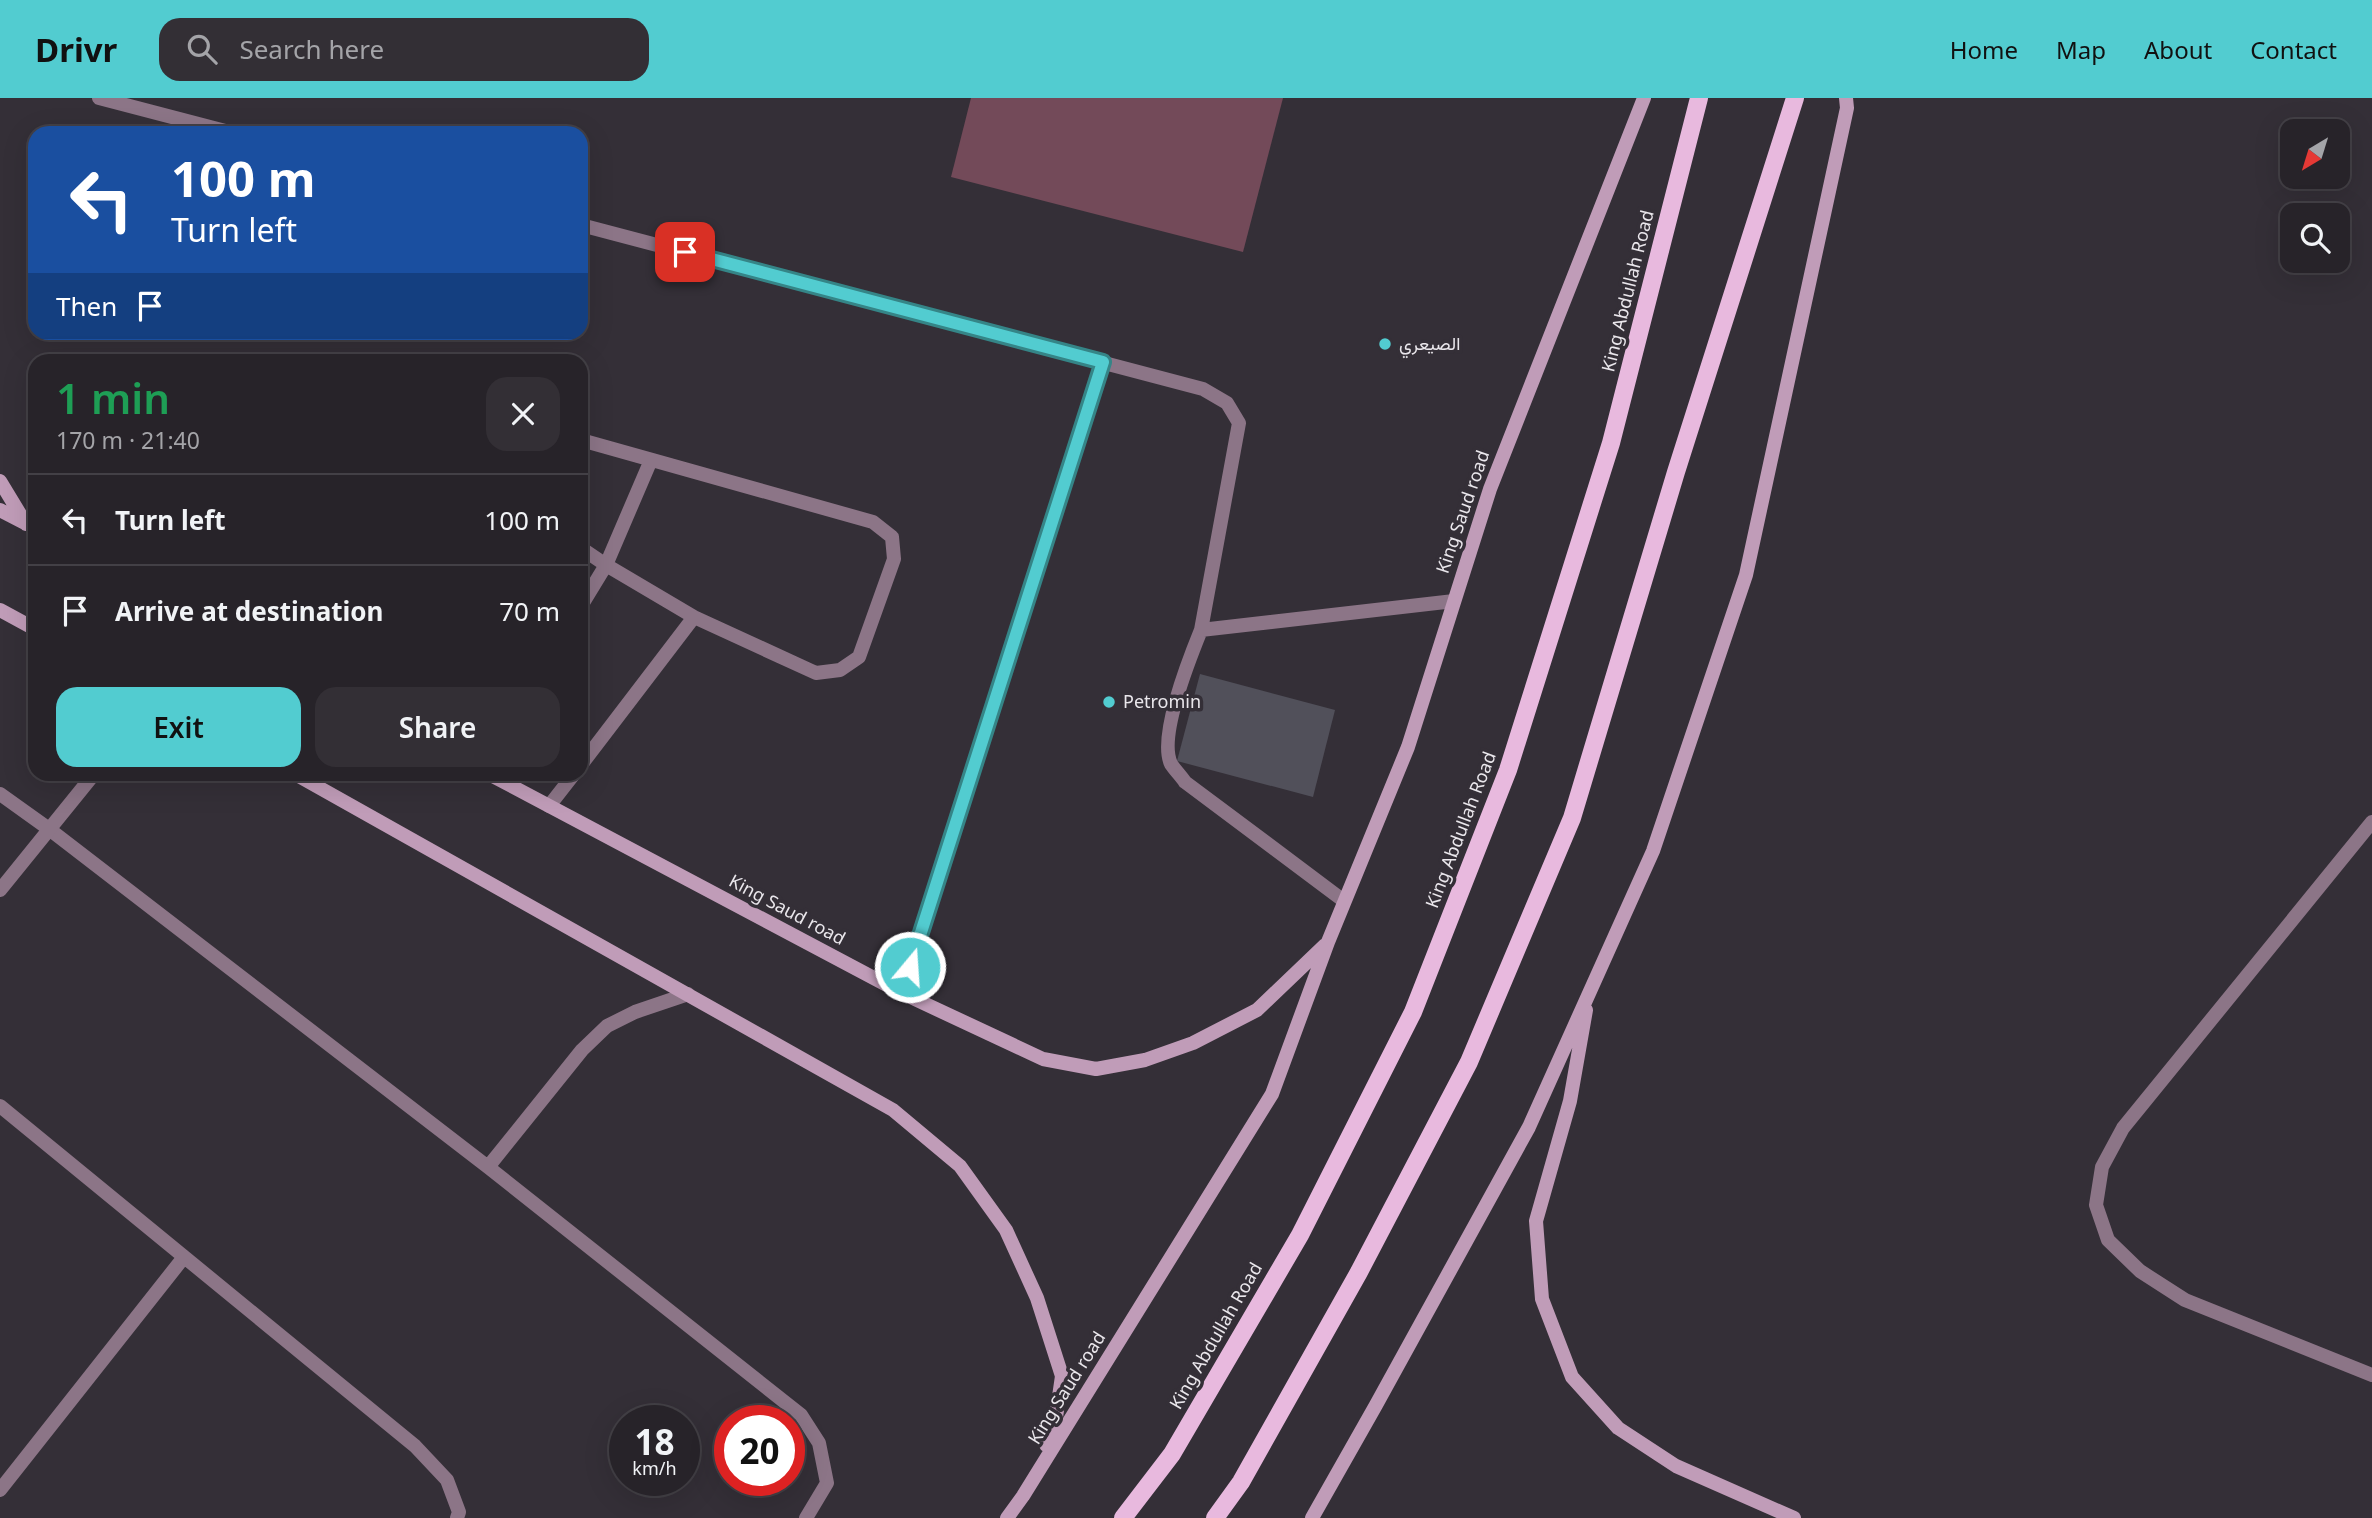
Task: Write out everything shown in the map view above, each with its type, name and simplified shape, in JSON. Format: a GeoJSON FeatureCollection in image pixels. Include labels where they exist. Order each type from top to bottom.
{"type":"FeatureCollection","features":[{"type":"Feature","properties":{"kind":"main road","name":"King Saud road"},"geometry":{"type":"LineString","coordinates":[[1007,1518],[1272,1094],[1344,901],[1408,747],[1490,489],[1644,98]]}},
{"type":"Feature","properties":{"kind":"main road","name":"King Abdullah Road"},"geometry":{"type":"LineString","coordinates":[[1123,1518],[1172,1454],[1300,1235],[1413,1012],[1508,770],[1611,443],[1699,98]]}},
{"type":"Feature","properties":{"kind":"main road"},"geometry":{"type":"LineString","coordinates":[[1215,1518],[1241,1482],[1352,1284],[1469,1062],[1572,818],[1676,472],[1795,98]]}},
{"type":"Feature","properties":{"kind":"main road"},"geometry":{"type":"LineString","coordinates":[[1311,1518],[1529,1127],[1653,851],[1746,575],[1844,121],[1846,98]]}},
{"type":"Feature","properties":{"kind":"main road"},"geometry":{"type":"LineString","coordinates":[[0,481],[28,523]]}},
{"type":"Feature","properties":{"kind":"main road"},"geometry":{"type":"LineString","coordinates":[[0,510],[28,525]]}},
{"type":"Feature","properties":{"kind":"main road"},"geometry":{"type":"LineString","coordinates":[[0,610],[28,625]]}},
{"type":"Feature","properties":{"kind":"main road"},"geometry":{"type":"LineString","coordinates":[[308,781],[893,1110],[960,1166],[1006,1230],[1037,1298],[1062,1376],[1055,1424],[1023,1496]]}},
{"type":"Feature","properties":{"kind":"main road","name":"King Saud road"},"geometry":{"type":"LineString","coordinates":[[502,781],[902,993],[1044,1059],[1096,1069],[1145,1060],[1193,1043],[1257,1010],[1328,942]]}},
{"type":"Feature","properties":{"kind":"main road"},"geometry":{"type":"LineString","coordinates":[[1590,987],[1570,1101],[1536,1221],[1542,1298],[1562,1351],[1572,1377],[1618,1428],[1676,1466],[1794,1518]]}},
{"type":"Feature","properties":{"kind":"street"},"geometry":{"type":"LineString","coordinates":[[99,98],[206,126]]}},
{"type":"Feature","properties":{"kind":"street"},"geometry":{"type":"LineString","coordinates":[[588,227],[1203,388],[1227,403],[1239,423],[1200,630],[1183,674],[1167,741],[1170,762],[1185,782],[1344,901]]}},
{"type":"Feature","properties":{"kind":"street"},"geometry":{"type":"LineString","coordinates":[[902,993],[1103,362]]}},
{"type":"Feature","properties":{"kind":"street"},"geometry":{"type":"LineString","coordinates":[[588,442],[873,522],[892,537],[894,559],[859,657],[840,670],[816,673],[694,617],[588,553]]}},
{"type":"Feature","properties":{"kind":"street"},"geometry":{"type":"LineString","coordinates":[[588,595],[606,565],[651,460]]}},
{"type":"Feature","properties":{"kind":"street"},"geometry":{"type":"LineString","coordinates":[[1200,630],[1454,601]]}},
{"type":"Feature","properties":{"kind":"street"},"geometry":{"type":"LineString","coordinates":[[588,756],[694,617]]}},
{"type":"Feature","properties":{"kind":"street"},"geometry":{"type":"LineString","coordinates":[[0,890],[88,781]]}},
{"type":"Feature","properties":{"kind":"street"},"geometry":{"type":"LineString","coordinates":[[550,806],[569,781]]}},
{"type":"Feature","properties":{"kind":"street"},"geometry":{"type":"LineString","coordinates":[[0,794],[488,1167],[801,1415],[819,1443],[827,1483],[806,1518]]}},
{"type":"Feature","properties":{"kind":"street"},"geometry":{"type":"LineString","coordinates":[[2372,822],[2123,1128],[2102,1167],[2096,1205],[2108,1240],[2140,1271],[2185,1300],[2372,1375]]}},
{"type":"Feature","properties":{"kind":"street"},"geometry":{"type":"LineString","coordinates":[[488,1167],[582,1050],[607,1026],[635,1012],[688,994]]}},
{"type":"Feature","properties":{"kind":"street"},"geometry":{"type":"LineString","coordinates":[[0,1106],[415,1446],[447,1480],[458,1513],[457,1518]]}},
{"type":"Feature","properties":{"kind":"street"},"geometry":{"type":"LineString","coordinates":[[0,1490],[184,1257]]}},
{"type":"Feature","properties":{"kind":"shaded area"},"geometry":{"type":"Polygon","coordinates":[[[971,98],[1283,98],[1243,252],[951,177],[971,98]]]}},
{"type":"Feature","properties":{"kind":"building"},"geometry":{"type":"Polygon","coordinates":[[[1200,674],[1335,710],[1313,797],[1177,761],[1200,674]]]}},
{"type":"Feature","properties":{"kind":"place","name":"الصيعري"},"geometry":{"type":"Point","coordinates":[1385,344]}},
{"type":"Feature","properties":{"kind":"place","name":"Petromin"},"geometry":{"type":"Point","coordinates":[1109,702]}},
{"type":"Feature","properties":{"kind":"route"},"geometry":{"type":"LineString","coordinates":[[685,252],[1103,362],[910,967]]}}]}
